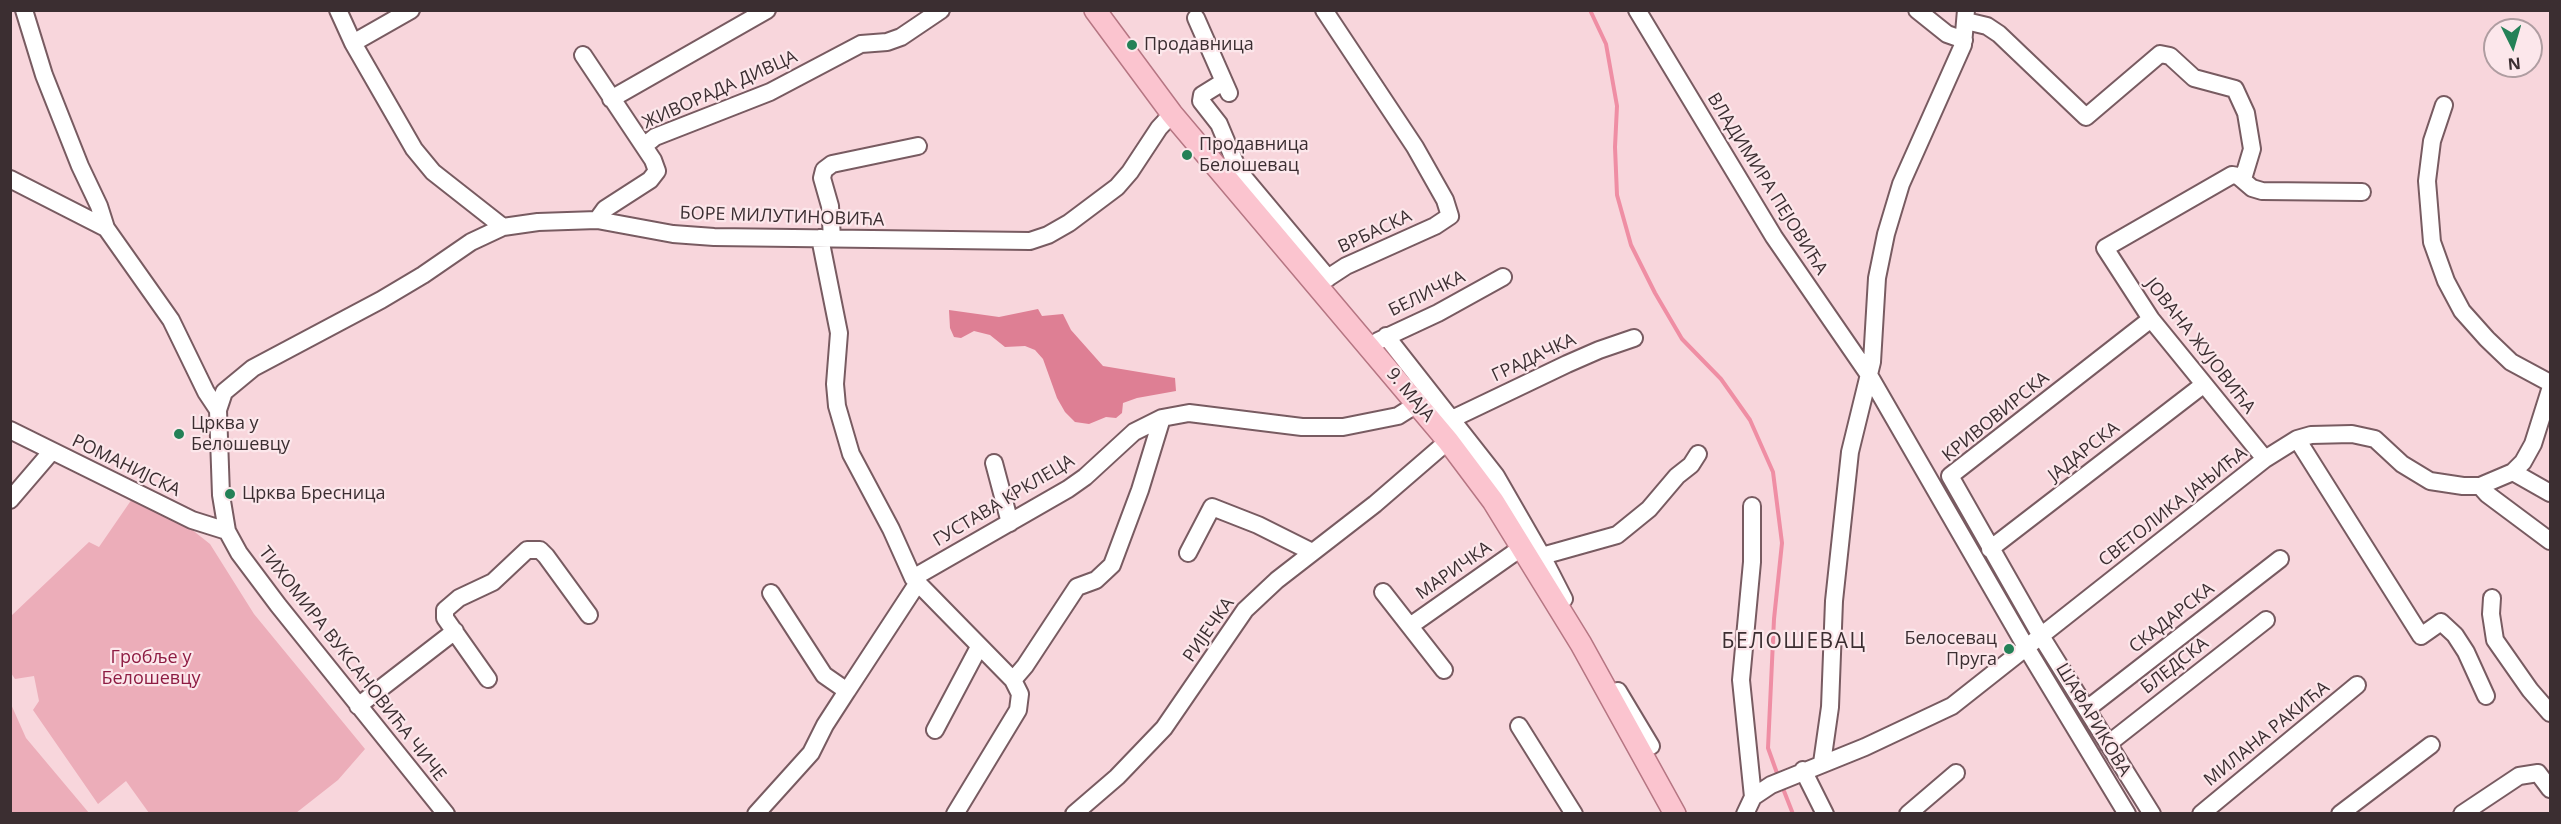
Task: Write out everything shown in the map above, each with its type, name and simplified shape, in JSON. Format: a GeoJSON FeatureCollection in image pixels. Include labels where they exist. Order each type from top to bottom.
{"type":"FeatureCollection","features":[{"type":"Feature","properties":{"kind":"main road","name":"9. МАЈА"},"geometry":{"type":"LineString","coordinates":[[1096,11],[1172,114],[1378,341],[1417,404],[1448,441],[1492,501],[1617,699],[1668,811]]}},
{"type":"Feature","properties":{"kind":"street","name":"ТИХОМИРА ВУКСАНОВИЋА ЧИЧЕ"},"geometry":{"type":"LineString","coordinates":[[24,10],[44,75],[106,228],[171,320],[206,392],[218,410],[221,495],[227,531],[252,572],[446,813]]}},
{"type":"Feature","properties":{"kind":"street"},"geometry":{"type":"LineString","coordinates":[[338,10],[353,43],[417,153],[449,186],[503,227]]}},
{"type":"Feature","properties":{"kind":"street"},"geometry":{"type":"LineString","coordinates":[[353,43],[411,10]]}},
{"type":"Feature","properties":{"kind":"street"},"geometry":{"type":"LineString","coordinates":[[611,99],[767,10]]}},
{"type":"Feature","properties":{"kind":"street","name":"ЖИВОРАДА ДИВЦА"},"geometry":{"type":"LineString","coordinates":[[644,146],[655,137],[770,92],[861,44],[901,37],[941,10]]}},
{"type":"Feature","properties":{"kind":"street","name":"ВРБАСКА"},"geometry":{"type":"LineString","coordinates":[[1322,281],[1346,266],[1435,226],[1450,216],[1445,200],[1415,147],[1324,10]]}},
{"type":"Feature","properties":{"kind":"street","name":"ВЛАДИМИРА ПЕЈОВИЋА"},"geometry":{"type":"LineString","coordinates":[[1637,10],[1774,237],[1869,375],[2026,647]]}},
{"type":"Feature","properties":{"kind":"street"},"geometry":{"type":"LineString","coordinates":[[1917,10],[1947,34],[1964,40]]}},
{"type":"Feature","properties":{"kind":"street"},"geometry":{"type":"LineString","coordinates":[[1822,763],[1833,674],[1834,602],[1850,452],[1872,362],[1877,278],[1886,234],[1901,184],[1964,40],[1966,16],[1999,34],[2086,117],[2160,54],[2170,56],[2194,78],[2235,89],[2246,113],[2252,149],[2243,179],[2252,188],[2262,191],[2362,192]]}},
{"type":"Feature","properties":{"kind":"street"},"geometry":{"type":"LineString","coordinates":[[1196,18],[1226,87],[1202,94],[1202,101],[1219,124],[1237,167],[1322,281]]}},
{"type":"Feature","properties":{"kind":"street"},"geometry":{"type":"LineString","coordinates":[[583,55],[657,166],[656,174],[650,180],[614,203],[597,220]]}},
{"type":"Feature","properties":{"kind":"street"},"geometry":{"type":"LineString","coordinates":[[2444,105],[2432,141],[2427,181],[2432,242],[2446,281],[2462,311],[2487,339],[2517,366],[2550,390],[2529,453],[2513,472],[2550,493]]}},
{"type":"Feature","properties":{"kind":"street","name":"БОРЕ МИЛУТИНОВИЋА"},"geometry":{"type":"LineString","coordinates":[[218,410],[224,392],[253,368],[381,300],[471,242],[503,227],[538,222],[597,220],[691,236],[1022,241],[1048,235],[1069,223],[1117,187],[1130,172],[1159,128],[1172,114]]}},
{"type":"Feature","properties":{"kind":"street"},"geometry":{"type":"LineString","coordinates":[[918,146],[832,164],[824,170],[822,178],[830,206],[826,238],[839,333],[835,384],[839,417],[851,454],[891,529],[915,581],[1013,680],[1020,694],[1018,710],[955,813]]}},
{"type":"Feature","properties":{"kind":"street","name":"ЈОВАНА ЖУЈОВИЋА"},"geometry":{"type":"LineString","coordinates":[[2243,179],[2232,175],[2105,248],[2151,319],[2265,459]]}},
{"type":"Feature","properties":{"kind":"street"},"geometry":{"type":"LineString","coordinates":[[10,179],[106,228]]}},
{"type":"Feature","properties":{"kind":"street","name":"БЕЛИЧКА"},"geometry":{"type":"LineString","coordinates":[[1378,341],[1438,313],[1503,277]]}},
{"type":"Feature","properties":{"kind":"street","name":"КРИВОВИРСКА"},"geometry":{"type":"LineString","coordinates":[[2151,319],[1950,476],[2041,636],[2152,813]]}},
{"type":"Feature","properties":{"kind":"street","name":"ГРАДАЧКА"},"geometry":{"type":"LineString","coordinates":[[1452,419],[1588,354],[1634,338]]}},
{"type":"Feature","properties":{"kind":"street"},"geometry":{"type":"LineString","coordinates":[[1378,341],[1401,359],[1452,419],[1496,477],[1542,556],[1617,699],[1651,746]]}},
{"type":"Feature","properties":{"kind":"street","name":"ЈАДАРСКА"},"geometry":{"type":"LineString","coordinates":[[1990,549],[2203,385]]}},
{"type":"Feature","properties":{"kind":"street","name":"ГУСТАВА КРКЛЕЦА"},"geometry":{"type":"LineString","coordinates":[[915,581],[1077,483],[1134,432],[1162,418],[1189,413],[1302,427],[1343,427],[1398,416],[1417,404]]}},
{"type":"Feature","properties":{"kind":"street"},"geometry":{"type":"LineString","coordinates":[[1013,680],[1025,666],[1077,587],[1096,580],[1112,566],[1144,481],[1162,418]]}},
{"type":"Feature","properties":{"kind":"street","name":"РОМАНИЈСКА"},"geometry":{"type":"LineString","coordinates":[[10,430],[192,519],[227,531]]}},
{"type":"Feature","properties":{"kind":"street","name":"СВЕТОЛИКА ЈАЊИЋА"},"geometry":{"type":"LineString","coordinates":[[1753,797],[1800,771],[1851,752],[1952,706],[2265,459],[2297,439],[2311,435],[2352,434],[2375,439],[2402,464],[2430,481],[2480,486],[2513,472]]}},
{"type":"Feature","properties":{"kind":"street"},"geometry":{"type":"LineString","coordinates":[[2297,439],[2421,636],[2441,622],[2455,635],[2466,652],[2486,696]]}},
{"type":"Feature","properties":{"kind":"street","name":"РИЈЕЧКА"},"geometry":{"type":"LineString","coordinates":[[1074,813],[1117,777],[1164,728],[1245,610],[1448,441]]}},
{"type":"Feature","properties":{"kind":"street"},"geometry":{"type":"LineString","coordinates":[[10,500],[52,451]]}},
{"type":"Feature","properties":{"kind":"street"},"geometry":{"type":"LineString","coordinates":[[1542,556],[1617,535],[1649,509],[1677,476],[1691,465],[1698,454]]}},
{"type":"Feature","properties":{"kind":"street"},"geometry":{"type":"LineString","coordinates":[[994,463],[1010,523]]}},
{"type":"Feature","properties":{"kind":"street"},"geometry":{"type":"LineString","coordinates":[[1492,501],[1496,477]]}},
{"type":"Feature","properties":{"kind":"street"},"geometry":{"type":"LineString","coordinates":[[2480,486],[2487,494],[2550,541]]}},
{"type":"Feature","properties":{"kind":"street"},"geometry":{"type":"LineString","coordinates":[[1745,813],[1753,797],[1741,680],[1754,535],[1752,506]]}},
{"type":"Feature","properties":{"kind":"street"},"geometry":{"type":"LineString","coordinates":[[1188,553],[1212,507],[1258,525],[1312,552]]}},
{"type":"Feature","properties":{"kind":"street"},"geometry":{"type":"LineString","coordinates":[[488,679],[445,618],[445,610],[448,605],[493,582],[520,554],[532,548],[540,550],[589,615]]}},
{"type":"Feature","properties":{"kind":"street","name":"МАРИЧКА"},"geometry":{"type":"LineString","coordinates":[[1410,626],[1521,548]]}},
{"type":"Feature","properties":{"kind":"street","name":"СКАДАРСКА"},"geometry":{"type":"LineString","coordinates":[[2087,709],[2280,559]]}},
{"type":"Feature","properties":{"kind":"street"},"geometry":{"type":"LineString","coordinates":[[756,813],[811,753],[825,725],[915,581]]}},
{"type":"Feature","properties":{"kind":"street"},"geometry":{"type":"LineString","coordinates":[[771,592],[824,675],[847,691]]}},
{"type":"Feature","properties":{"kind":"street","name":"МАРИЧКА"},"geometry":{"type":"LineString","coordinates":[[1383,592],[1444,670]]}},
{"type":"Feature","properties":{"kind":"street"},"geometry":{"type":"LineString","coordinates":[[2492,597],[2491,614],[2495,640],[2529,690],[2550,713]]}},
{"type":"Feature","properties":{"kind":"street","name":"БЛЕДСКА"},"geometry":{"type":"LineString","coordinates":[[2108,744],[2266,620]]}},
{"type":"Feature","properties":{"kind":"street"},"geometry":{"type":"LineString","coordinates":[[358,706],[454,631]]}},
{"type":"Feature","properties":{"kind":"street"},"geometry":{"type":"LineString","coordinates":[[935,730],[979,647]]}},
{"type":"Feature","properties":{"kind":"street","name":"ШАФАРИКОВА"},"geometry":{"type":"LineString","coordinates":[[2026,647],[2127,813]]}},
{"type":"Feature","properties":{"kind":"street","name":"МИЛАНА РАКИЋА"},"geometry":{"type":"LineString","coordinates":[[2201,813],[2357,685]]}},
{"type":"Feature","properties":{"kind":"street"},"geometry":{"type":"LineString","coordinates":[[1519,726],[1574,813]]}},
{"type":"Feature","properties":{"kind":"street"},"geometry":{"type":"LineString","coordinates":[[1827,731],[1836,747],[1851,752]]}},
{"type":"Feature","properties":{"kind":"street"},"geometry":{"type":"LineString","coordinates":[[2340,813],[2431,745]]}},
{"type":"Feature","properties":{"kind":"street"},"geometry":{"type":"LineString","coordinates":[[1800,771],[1825,813]]}},
{"type":"Feature","properties":{"kind":"street"},"geometry":{"type":"LineString","coordinates":[[1908,813],[1956,773]]}},
{"type":"Feature","properties":{"kind":"street"},"geometry":{"type":"LineString","coordinates":[[2462,813],[2519,776],[2538,773],[2550,789]]}},
{"type":"Feature","properties":{"kind":"green space","name":"Гробље у Белошевцу"},"geometry":{"type":"Polygon","coordinates":[[[132,499],[181,521],[210,544],[254,614],[365,749],[338,780],[296,813],[149,813],[126,781],[98,804],[33,710],[39,701],[34,676],[15,679],[11,673],[11,616],[89,542],[99,547],[132,499]]]}},
{"type":"Feature","properties":{"kind":"green space"},"geometry":{"type":"Polygon","coordinates":[[[10,702],[26,738],[89,813],[11,813],[10,702]]]}},
{"type":"Feature","properties":{"kind":"shaded area"},"geometry":{"type":"Polygon","coordinates":[[[1038,309],[1042,316],[1063,314],[1071,330],[1103,366],[1175,378],[1176,391],[1123,403],[1122,413],[1116,418],[1106,417],[1089,424],[1075,422],[1065,412],[1057,398],[1043,359],[1035,350],[1025,346],[1005,347],[990,335],[974,331],[961,338],[954,337],[950,328],[949,310],[999,317],[1038,309]]]}},
{"type":"Feature","properties":{"kind":"waterway"},"geometry":{"type":"LineString","coordinates":[[1590,10],[1606,44],[1617,106],[1615,147],[1617,195],[1631,245],[1682,339],[1721,379],[1750,420],[1773,472],[1782,543],[1774,619],[1768,748],[1778,776]]}},
{"type":"Feature","properties":{"kind":"waterway"},"geometry":{"type":"LineString","coordinates":[[1782,786],[1793,814]]}},
{"type":"Feature","properties":{"kind":"place","name":"Продавница"},"geometry":{"type":"Point","coordinates":[1132,45]}},
{"type":"Feature","properties":{"kind":"place","name":"Продавница Белошевац"},"geometry":{"type":"Point","coordinates":[1187,155]}},
{"type":"Feature","properties":{"kind":"place","name":"Црква у Белошевцу"},"geometry":{"type":"Point","coordinates":[179,434]}},
{"type":"Feature","properties":{"kind":"place","name":"Црква Бресница"},"geometry":{"type":"Point","coordinates":[230,494]}},
{"type":"Feature","properties":{"kind":"place","name":"Белосевац Пруга"},"geometry":{"type":"Point","coordinates":[2009,649]}},
{"type":"Feature","properties":{"kind":"district","name":"БЕЛОШЕВАЦ"},"geometry":{"type":"Point","coordinates":[1794,642]}}]}
